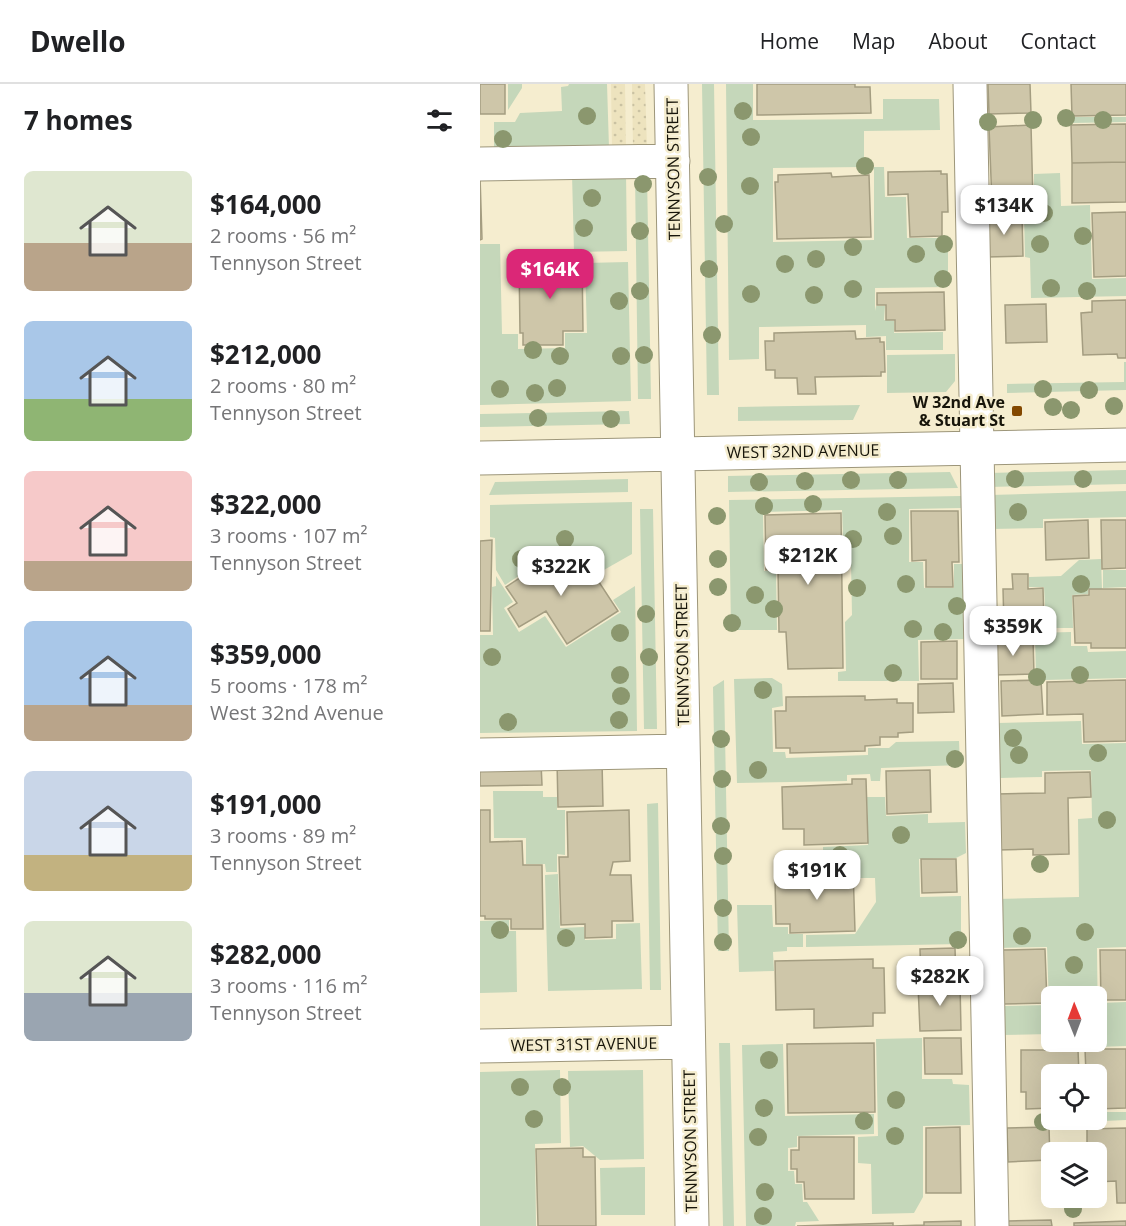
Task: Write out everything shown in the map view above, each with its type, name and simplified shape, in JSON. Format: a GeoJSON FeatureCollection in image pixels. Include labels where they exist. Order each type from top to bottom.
{"type":"FeatureCollection","features":[{"type":"Feature","properties":{"kind":"street","name":"TENNYSON STREET"},"geometry":{"type":"LineString","coordinates":[[671,84],[692,1226]]}},
{"type":"Feature","properties":{"kind":"street"},"geometry":{"type":"LineString","coordinates":[[970,84],[992,1226]]}},
{"type":"Feature","properties":{"kind":"street"},"geometry":{"type":"LineString","coordinates":[[480,164],[673,161]]}},
{"type":"Feature","properties":{"kind":"street","name":"WEST 32ND AVENUE"},"geometry":{"type":"LineString","coordinates":[[480,458],[1126,445]]}},
{"type":"Feature","properties":{"kind":"street"},"geometry":{"type":"LineString","coordinates":[[480,755],[683,751]]}},
{"type":"Feature","properties":{"kind":"street","name":"WEST 31ST AVENUE"},"geometry":{"type":"LineString","coordinates":[[480,1046],[688,1042]]}},
{"type":"Feature","properties":{"kind":"green space"},"geometry":{"type":"Polygon","coordinates":[[[508,84],[522,84],[522,88],[508,110],[508,84]]]}},
{"type":"Feature","properties":{"kind":"green space"},"geometry":{"type":"Polygon","coordinates":[[[569,84],[607,84],[609,148],[494,150],[494,122],[515,122],[520,113],[562,111],[561,87],[569,84]]]}},
{"type":"Feature","properties":{"kind":"green space"},"geometry":{"type":"Polygon","coordinates":[[[702,84],[714,84],[719,395],[707,395],[702,84]]]}},
{"type":"Feature","properties":{"kind":"green space"},"geometry":{"type":"Polygon","coordinates":[[[726,84],[753,84],[753,120],[883,119],[883,99],[939,99],[940,130],[864,131],[864,167],[773,168],[773,242],[874,240],[874,167],[884,167],[885,197],[906,197],[907,238],[948,238],[948,287],[875,288],[875,311],[876,306],[885,306],[884,320],[894,321],[894,333],[943,332],[943,350],[886,350],[886,336],[866,337],[866,325],[759,327],[759,359],[729,360],[726,84]]]}},
{"type":"Feature","properties":{"kind":"green space"},"geometry":{"type":"Polygon","coordinates":[[[1072,117],[1126,117],[1126,122],[1072,123],[1072,117]]]}},
{"type":"Feature","properties":{"kind":"green space"},"geometry":{"type":"Polygon","coordinates":[[[626,173],[627,251],[574,252],[572,174],[626,173]]]}},
{"type":"Feature","properties":{"kind":"green space"},"geometry":{"type":"Polygon","coordinates":[[[1060,173],[1061,206],[1090,205],[1092,279],[1126,278],[1126,296],[1031,298],[1030,258],[1025,257],[1024,214],[992,214],[992,206],[1034,206],[1034,174],[1060,173]]]}},
{"type":"Feature","properties":{"kind":"green space"},"geometry":{"type":"Polygon","coordinates":[[[635,174],[647,174],[651,399],[638,399],[635,174]]]}},
{"type":"Feature","properties":{"kind":"green space"},"geometry":{"type":"Polygon","coordinates":[[[480,244],[500,244],[502,334],[518,334],[518,349],[565,348],[565,333],[587,333],[585,263],[628,262],[631,401],[480,405],[480,244]]]}},
{"type":"Feature","properties":{"kind":"green space"},"geometry":{"type":"Polygon","coordinates":[[[955,354],[955,381],[946,392],[887,393],[887,355],[955,354]]]}},
{"type":"Feature","properties":{"kind":"green space"},"geometry":{"type":"Polygon","coordinates":[[[1124,362],[1126,362],[1126,390],[1007,393],[1007,384],[1124,382],[1124,362]]]}},
{"type":"Feature","properties":{"kind":"green space"},"geometry":{"type":"Polygon","coordinates":[[[860,405],[853,420],[738,421],[738,407],[860,405]]]}},
{"type":"Feature","properties":{"kind":"green space"},"geometry":{"type":"Polygon","coordinates":[[[629,411],[630,424],[480,427],[480,414],[629,411]]]}},
{"type":"Feature","properties":{"kind":"green space"},"geometry":{"type":"Polygon","coordinates":[[[1126,470],[1126,484],[989,487],[989,473],[1126,470]]]}},
{"type":"Feature","properties":{"kind":"green space"},"geometry":{"type":"Polygon","coordinates":[[[950,472],[958,488],[728,492],[728,476],[950,472]]]}},
{"type":"Feature","properties":{"kind":"green space"},"geometry":{"type":"Polygon","coordinates":[[[628,479],[628,492],[489,495],[495,482],[628,479]]]}},
{"type":"Feature","properties":{"kind":"green space"},"geometry":{"type":"Polygon","coordinates":[[[1126,491],[1126,517],[1043,519],[1043,528],[991,529],[990,495],[1126,491]]]}},
{"type":"Feature","properties":{"kind":"green space"},"geometry":{"type":"Polygon","coordinates":[[[961,496],[961,508],[909,509],[909,562],[923,562],[924,588],[954,588],[954,564],[965,564],[967,639],[918,640],[919,681],[838,681],[838,672],[846,671],[845,622],[852,615],[851,562],[844,562],[842,510],[763,512],[764,571],[776,571],[777,630],[731,630],[729,500],[961,496]]]}},
{"type":"Feature","properties":{"kind":"green space"},"geometry":{"type":"Polygon","coordinates":[[[632,502],[632,554],[588,579],[582,568],[583,558],[577,550],[562,547],[505,585],[496,570],[495,538],[490,537],[490,505],[632,502]]]}},
{"type":"Feature","properties":{"kind":"green space"},"geometry":{"type":"Polygon","coordinates":[[[640,509],[653,509],[657,729],[644,729],[640,509]]]}},
{"type":"Feature","properties":{"kind":"green space"},"geometry":{"type":"Polygon","coordinates":[[[1101,559],[1102,589],[1088,589],[1088,594],[1072,595],[1073,628],[1041,628],[1046,625],[1044,587],[1029,587],[1029,577],[1061,576],[1079,560],[1101,559]]]}},
{"type":"Feature","properties":{"kind":"green space"},"geometry":{"type":"Polygon","coordinates":[[[1103,570],[1126,570],[1126,587],[1103,588],[1103,570]]]}},
{"type":"Feature","properties":{"kind":"green space"},"geometry":{"type":"Polygon","coordinates":[[[496,576],[513,602],[504,608],[519,632],[545,616],[566,647],[621,612],[613,600],[635,586],[637,731],[480,733],[480,635],[493,635],[492,587],[496,586],[496,576]]]}},
{"type":"Feature","properties":{"kind":"green space"},"geometry":{"type":"Polygon","coordinates":[[[1071,632],[1071,646],[1087,646],[1088,652],[1126,651],[1126,678],[1045,680],[1045,676],[1036,677],[1035,633],[1071,632]]]}},
{"type":"Feature","properties":{"kind":"green space"},"geometry":{"type":"Polygon","coordinates":[[[772,678],[782,684],[783,706],[772,708],[773,752],[785,752],[786,758],[868,755],[868,748],[889,748],[896,742],[959,741],[960,765],[881,768],[880,781],[871,781],[870,774],[847,775],[847,781],[737,783],[734,679],[772,678]]]}},
{"type":"Feature","properties":{"kind":"green space"},"geometry":{"type":"Polygon","coordinates":[[[724,680],[729,951],[718,951],[713,687],[724,680]]]}},
{"type":"Feature","properties":{"kind":"green space"},"geometry":{"type":"Polygon","coordinates":[[[1081,721],[1082,744],[1126,743],[1126,947],[1097,948],[1097,986],[1048,986],[1047,947],[997,948],[996,899],[1079,897],[1078,819],[1092,818],[1091,770],[1042,771],[1042,777],[1000,778],[998,723],[1081,721]]]}},
{"type":"Feature","properties":{"kind":"green space"},"geometry":{"type":"Polygon","coordinates":[[[493,791],[543,791],[543,797],[557,797],[557,810],[565,810],[565,855],[557,854],[557,872],[546,872],[545,864],[526,864],[526,838],[494,838],[493,791]]]}},
{"type":"Feature","properties":{"kind":"green space"},"geometry":{"type":"Polygon","coordinates":[[[867,797],[885,797],[886,816],[928,814],[928,823],[965,822],[966,853],[956,858],[919,859],[920,897],[961,896],[961,944],[806,947],[806,935],[855,934],[876,902],[875,878],[856,878],[856,865],[823,866],[823,847],[868,845],[867,797]]]}},
{"type":"Feature","properties":{"kind":"green space"},"geometry":{"type":"Polygon","coordinates":[[[658,803],[661,990],[650,990],[647,804],[658,803]]]}},
{"type":"Feature","properties":{"kind":"green space"},"geometry":{"type":"Polygon","coordinates":[[[558,874],[560,928],[584,927],[585,940],[616,939],[616,924],[640,923],[642,989],[548,991],[545,875],[558,874]]]}},
{"type":"Feature","properties":{"kind":"green space"},"geometry":{"type":"Polygon","coordinates":[[[737,905],[772,905],[773,927],[788,927],[788,934],[803,934],[803,947],[787,947],[787,951],[773,952],[774,971],[739,972],[737,905]]]}},
{"type":"Feature","properties":{"kind":"green space"},"geometry":{"type":"Polygon","coordinates":[[[509,920],[509,931],[516,931],[517,992],[480,993],[480,921],[509,920]]]}},
{"type":"Feature","properties":{"kind":"green space"},"geometry":{"type":"Polygon","coordinates":[[[1126,1002],[1126,1046],[1107,1047],[1107,1003],[1126,1002]]]}},
{"type":"Feature","properties":{"kind":"green space"},"geometry":{"type":"Polygon","coordinates":[[[1041,1005],[1041,1034],[1002,1035],[1002,1006],[1041,1005]]]}},
{"type":"Feature","properties":{"kind":"green space"},"geometry":{"type":"Polygon","coordinates":[[[922,1038],[922,1079],[952,1079],[953,1084],[969,1085],[970,1125],[923,1126],[923,1197],[914,1213],[872,1214],[871,1164],[858,1163],[858,1137],[878,1136],[876,1039],[922,1038]]]}},
{"type":"Feature","properties":{"kind":"green space"},"geometry":{"type":"Polygon","coordinates":[[[719,1043],[730,1043],[734,1226],[723,1226],[719,1043]]]}},
{"type":"Feature","properties":{"kind":"green space"},"geometry":{"type":"Polygon","coordinates":[[[783,1044],[785,1116],[874,1114],[874,1134],[797,1136],[797,1147],[788,1148],[788,1171],[794,1171],[795,1184],[802,1184],[803,1202],[807,1202],[819,1221],[796,1222],[795,1226],[746,1226],[742,1045],[783,1044]]]}},
{"type":"Feature","properties":{"kind":"green space"},"geometry":{"type":"Polygon","coordinates":[[[560,1070],[561,1143],[535,1144],[536,1226],[480,1226],[480,1072],[560,1070]]]}},
{"type":"Feature","properties":{"kind":"green space"},"geometry":{"type":"Polygon","coordinates":[[[643,1070],[644,1159],[600,1160],[583,1146],[570,1147],[568,1071],[643,1070]]]}},
{"type":"Feature","properties":{"kind":"green space"},"geometry":{"type":"Polygon","coordinates":[[[1107,1112],[1126,1112],[1126,1120],[1107,1121],[1107,1112]]]}},
{"type":"Feature","properties":{"kind":"green space"},"geometry":{"type":"Polygon","coordinates":[[[645,1167],[645,1215],[601,1215],[600,1168],[645,1167]]]}},
{"type":"Feature","properties":{"kind":"sand"},"geometry":{"type":"Polygon","coordinates":[[[611,84],[625,84],[626,149],[612,149],[611,84]]]}},
{"type":"Feature","properties":{"kind":"sand"},"geometry":{"type":"Polygon","coordinates":[[[632,84],[645,84],[647,148],[633,148],[632,84]]]}},
{"type":"Feature","properties":{"kind":"building"},"geometry":{"type":"Polygon","coordinates":[[[480,84],[505,84],[505,114],[480,114],[480,84]]]}},
{"type":"Feature","properties":{"kind":"building"},"geometry":{"type":"Polygon","coordinates":[[[757,84],[855,84],[855,87],[870,87],[871,113],[757,115],[757,84]]]}},
{"type":"Feature","properties":{"kind":"building"},"geometry":{"type":"Polygon","coordinates":[[[988,84],[1030,84],[1031,113],[989,114],[988,84]]]}},
{"type":"Feature","properties":{"kind":"building"},"geometry":{"type":"Polygon","coordinates":[[[1071,84],[1126,84],[1126,115],[1072,116],[1071,84]]]}},
{"type":"Feature","properties":{"kind":"building"},"geometry":{"type":"Polygon","coordinates":[[[1126,124],[1126,162],[1072,163],[1071,125],[1126,124]]]}},
{"type":"Feature","properties":{"kind":"building"},"geometry":{"type":"Polygon","coordinates":[[[1031,125],[1033,202],[992,203],[989,127],[1031,125]]]}},
{"type":"Feature","properties":{"kind":"building"},"geometry":{"type":"Polygon","coordinates":[[[1126,162],[1126,202],[1072,203],[1072,163],[1126,162]]]}},
{"type":"Feature","properties":{"kind":"building"},"geometry":{"type":"Polygon","coordinates":[[[941,171],[941,174],[947,174],[948,212],[942,212],[942,236],[910,237],[908,194],[888,195],[888,172],[941,171]]]}},
{"type":"Feature","properties":{"kind":"building"},"geometry":{"type":"Polygon","coordinates":[[[831,173],[832,177],[869,175],[871,237],[777,239],[775,182],[778,182],[778,175],[831,173]]]}},
{"type":"Feature","properties":{"kind":"building"},"geometry":{"type":"Polygon","coordinates":[[[480,176],[482,239],[480,240],[480,176]]]}},
{"type":"Feature","properties":{"kind":"building"},"geometry":{"type":"Polygon","coordinates":[[[1126,212],[1126,276],[1094,277],[1092,213],[1126,212]]]}},
{"type":"Feature","properties":{"kind":"building"},"geometry":{"type":"Polygon","coordinates":[[[1022,215],[1023,256],[987,257],[986,216],[1022,215]]]}},
{"type":"Feature","properties":{"kind":"building"},"geometry":{"type":"Polygon","coordinates":[[[582,259],[583,331],[563,331],[563,345],[523,345],[523,333],[520,333],[519,260],[582,259]]]}},
{"type":"Feature","properties":{"kind":"building"},"geometry":{"type":"Polygon","coordinates":[[[944,292],[945,330],[895,331],[895,320],[886,320],[886,305],[877,305],[877,293],[944,292]]]}},
{"type":"Feature","properties":{"kind":"building"},"geometry":{"type":"Polygon","coordinates":[[[1126,300],[1126,358],[1118,358],[1117,354],[1083,355],[1081,313],[1092,312],[1092,301],[1126,300]]]}},
{"type":"Feature","properties":{"kind":"building"},"geometry":{"type":"Polygon","coordinates":[[[1046,304],[1047,342],[1006,343],[1005,305],[1046,304]]]}},
{"type":"Feature","properties":{"kind":"building"},"geometry":{"type":"Polygon","coordinates":[[[855,331],[856,339],[880,338],[880,342],[884,342],[885,372],[881,372],[881,376],[815,377],[816,394],[798,394],[797,378],[775,378],[775,370],[766,370],[765,341],[774,341],[774,333],[855,331]]]}},
{"type":"Feature","properties":{"kind":"building"},"geometry":{"type":"Polygon","coordinates":[[[911,511],[958,511],[959,562],[952,562],[953,587],[926,587],[926,560],[912,561],[911,511]]]}},
{"type":"Feature","properties":{"kind":"building"},"geometry":{"type":"Polygon","coordinates":[[[841,513],[843,668],[788,669],[786,632],[779,632],[778,569],[766,570],[765,515],[841,513]]]}},
{"type":"Feature","properties":{"kind":"building"},"geometry":{"type":"Polygon","coordinates":[[[1088,520],[1089,558],[1046,560],[1045,522],[1088,520]]]}},
{"type":"Feature","properties":{"kind":"building"},"geometry":{"type":"Polygon","coordinates":[[[1101,520],[1126,520],[1126,568],[1102,569],[1101,520]]]}},
{"type":"Feature","properties":{"kind":"building"},"geometry":{"type":"Polygon","coordinates":[[[492,540],[490,631],[480,631],[480,541],[492,540]]]}},
{"type":"Feature","properties":{"kind":"building"},"geometry":{"type":"Polygon","coordinates":[[[563,550],[574,552],[580,560],[579,569],[589,584],[597,579],[618,611],[567,644],[546,611],[519,627],[508,609],[517,603],[506,587],[544,562],[551,564],[554,555],[563,550]]]}},
{"type":"Feature","properties":{"kind":"building"},"geometry":{"type":"Polygon","coordinates":[[[1012,574],[1028,574],[1028,589],[1043,588],[1044,624],[1004,626],[1003,589],[1013,589],[1012,574]]]}},
{"type":"Feature","properties":{"kind":"building"},"geometry":{"type":"Polygon","coordinates":[[[1089,589],[1126,589],[1126,648],[1091,648],[1091,643],[1075,643],[1073,596],[1089,595],[1089,589]]]}},
{"type":"Feature","properties":{"kind":"building"},"geometry":{"type":"Polygon","coordinates":[[[1033,639],[1034,674],[993,675],[992,641],[1033,639]]]}},
{"type":"Feature","properties":{"kind":"building"},"geometry":{"type":"Polygon","coordinates":[[[957,641],[957,679],[921,679],[921,642],[957,641]]]}},
{"type":"Feature","properties":{"kind":"building"},"geometry":{"type":"Polygon","coordinates":[[[1041,680],[1043,714],[1002,716],[1001,681],[1041,680]]]}},
{"type":"Feature","properties":{"kind":"building"},"geometry":{"type":"Polygon","coordinates":[[[1126,680],[1126,741],[1084,742],[1083,714],[1047,715],[1047,682],[1126,680]]]}},
{"type":"Feature","properties":{"kind":"building"},"geometry":{"type":"Polygon","coordinates":[[[953,683],[954,712],[918,713],[918,684],[953,683]]]}},
{"type":"Feature","properties":{"kind":"building"},"geometry":{"type":"Polygon","coordinates":[[[865,696],[865,700],[897,699],[897,703],[913,703],[913,732],[898,733],[898,737],[880,737],[880,745],[865,746],[865,751],[790,753],[790,748],[776,748],[775,711],[786,711],[786,697],[865,696]]]}},
{"type":"Feature","properties":{"kind":"building"},"geometry":{"type":"Polygon","coordinates":[[[557,761],[602,761],[603,806],[558,807],[557,761]]]}},
{"type":"Feature","properties":{"kind":"building"},"geometry":{"type":"Polygon","coordinates":[[[480,763],[541,763],[542,785],[480,786],[480,763]]]}},
{"type":"Feature","properties":{"kind":"building"},"geometry":{"type":"Polygon","coordinates":[[[930,770],[931,812],[887,814],[886,771],[930,770]]]}},
{"type":"Feature","properties":{"kind":"building"},"geometry":{"type":"Polygon","coordinates":[[[1090,772],[1091,797],[1068,798],[1069,854],[1033,855],[1033,849],[998,850],[997,794],[1045,793],[1045,773],[1090,772]]]}},
{"type":"Feature","properties":{"kind":"building"},"geometry":{"type":"Polygon","coordinates":[[[852,779],[866,779],[868,843],[804,845],[804,829],[783,829],[782,787],[852,784],[852,779]]]}},
{"type":"Feature","properties":{"kind":"building"},"geometry":{"type":"Polygon","coordinates":[[[480,810],[490,810],[490,842],[522,841],[523,865],[542,865],[543,929],[511,929],[511,919],[485,919],[485,916],[480,916],[480,810]]]}},
{"type":"Feature","properties":{"kind":"building"},"geometry":{"type":"Polygon","coordinates":[[[629,810],[630,861],[613,862],[610,875],[631,875],[633,921],[612,921],[612,937],[585,938],[585,924],[561,925],[559,857],[568,857],[567,812],[629,810]]]}},
{"type":"Feature","properties":{"kind":"building"},"geometry":{"type":"Polygon","coordinates":[[[921,859],[956,859],[957,892],[922,893],[921,859]]]}},
{"type":"Feature","properties":{"kind":"building"},"geometry":{"type":"Polygon","coordinates":[[[853,868],[855,931],[790,933],[790,924],[776,924],[775,880],[788,880],[788,870],[853,868]]]}},
{"type":"Feature","properties":{"kind":"building"},"geometry":{"type":"Polygon","coordinates":[[[955,948],[956,983],[921,984],[920,949],[955,948]]]}},
{"type":"Feature","properties":{"kind":"building"},"geometry":{"type":"Polygon","coordinates":[[[1045,949],[1046,986],[1041,986],[1041,1003],[1004,1004],[1003,950],[1045,949]]]}},
{"type":"Feature","properties":{"kind":"building"},"geometry":{"type":"Polygon","coordinates":[[[1100,950],[1126,950],[1126,1000],[1107,1000],[1107,986],[1101,986],[1100,950]]]}},
{"type":"Feature","properties":{"kind":"building"},"geometry":{"type":"Polygon","coordinates":[[[873,959],[873,968],[884,968],[885,1013],[873,1013],[873,1026],[814,1028],[814,1009],[776,1010],[775,961],[873,959]]]}},
{"type":"Feature","properties":{"kind":"building"},"geometry":{"type":"Polygon","coordinates":[[[960,984],[961,1030],[920,1031],[918,985],[960,984]]]}},
{"type":"Feature","properties":{"kind":"building"},"geometry":{"type":"Polygon","coordinates":[[[924,1038],[961,1038],[962,1074],[925,1074],[924,1038]]]}},
{"type":"Feature","properties":{"kind":"building"},"geometry":{"type":"Polygon","coordinates":[[[874,1043],[875,1112],[788,1113],[787,1044],[874,1043]]]}},
{"type":"Feature","properties":{"kind":"building"},"geometry":{"type":"Polygon","coordinates":[[[1126,1049],[1126,1108],[1107,1109],[1107,1064],[1086,1064],[1085,1052],[1126,1049]]]}},
{"type":"Feature","properties":{"kind":"building"},"geometry":{"type":"Polygon","coordinates":[[[1021,1050],[1078,1052],[1079,1064],[1041,1064],[1041,1108],[1026,1109],[1026,1092],[1021,1092],[1021,1050]]]}},
{"type":"Feature","properties":{"kind":"building"},"geometry":{"type":"Polygon","coordinates":[[[960,1127],[961,1193],[926,1193],[926,1128],[960,1127]]]}},
{"type":"Feature","properties":{"kind":"building"},"geometry":{"type":"Polygon","coordinates":[[[1041,1127],[1041,1130],[1049,1130],[1049,1142],[1041,1142],[1041,1160],[1008,1162],[1007,1128],[1041,1127]]]}},
{"type":"Feature","properties":{"kind":"building"},"geometry":{"type":"Polygon","coordinates":[[[1126,1128],[1126,1203],[1117,1203],[1116,1181],[1107,1181],[1107,1142],[1087,1142],[1087,1130],[1126,1128]]]}},
{"type":"Feature","properties":{"kind":"building"},"geometry":{"type":"Polygon","coordinates":[[[799,1137],[854,1137],[854,1199],[805,1199],[804,1182],[797,1182],[797,1169],[791,1169],[791,1150],[799,1150],[799,1137]]]}},
{"type":"Feature","properties":{"kind":"building"},"geometry":{"type":"Polygon","coordinates":[[[583,1148],[583,1157],[595,1157],[596,1226],[538,1226],[536,1149],[583,1148]]]}},
{"type":"Feature","properties":{"kind":"building"},"geometry":{"type":"Polygon","coordinates":[[[1051,1220],[1052,1226],[1008,1226],[1008,1221],[1051,1220]]]}},
{"type":"Feature","properties":{"kind":"building"},"geometry":{"type":"Polygon","coordinates":[[[961,1221],[961,1226],[893,1226],[924,1225],[924,1222],[961,1221]]]}},
{"type":"Feature","properties":{"kind":"building"},"geometry":{"type":"Polygon","coordinates":[[[1126,1221],[1126,1226],[1074,1226],[1074,1223],[1126,1221]]]}},
{"type":"Feature","properties":{"kind":"building"},"geometry":{"type":"Polygon","coordinates":[[[893,1223],[893,1226],[797,1226],[893,1223]]]}},
{"type":"Feature","properties":{"kind":"place","name":"W 32nd Ave & Stuart St"},"geometry":{"type":"Point","coordinates":[1017,411]}}]}
